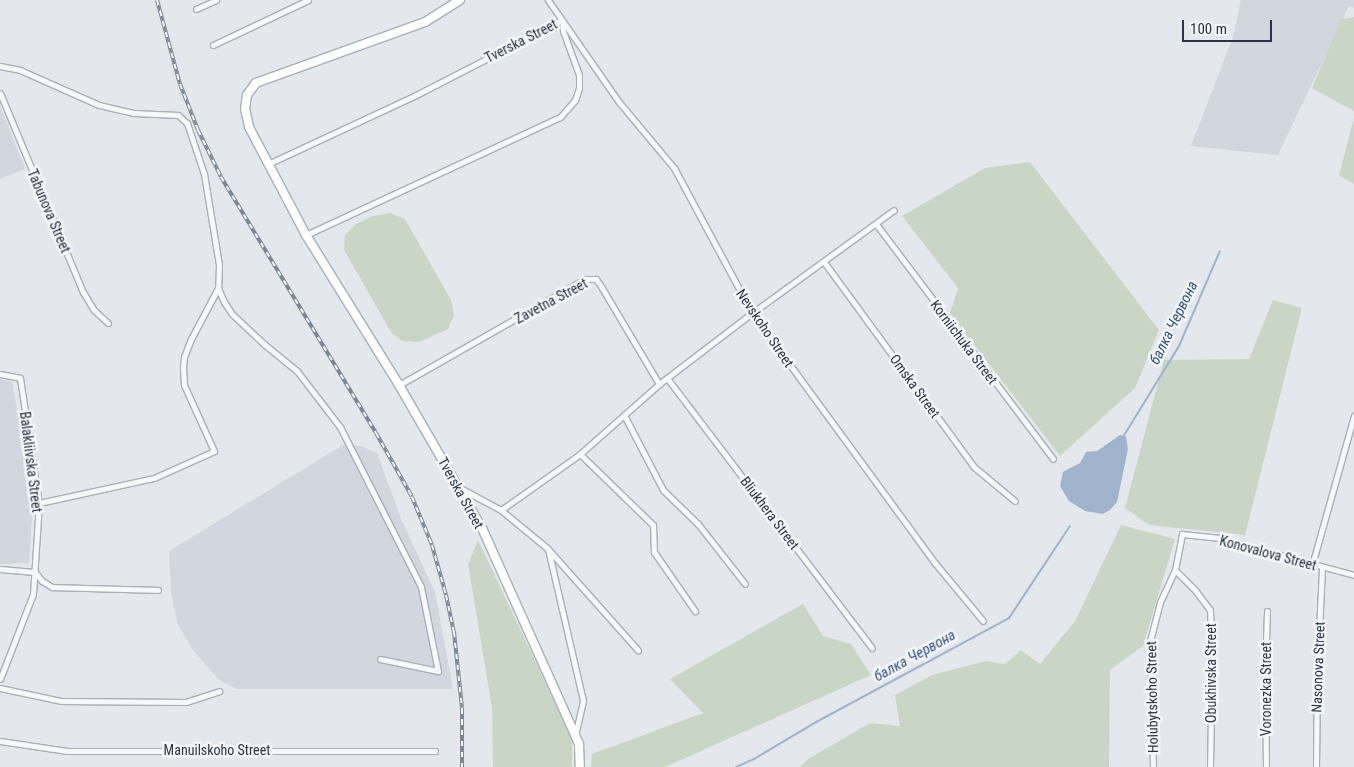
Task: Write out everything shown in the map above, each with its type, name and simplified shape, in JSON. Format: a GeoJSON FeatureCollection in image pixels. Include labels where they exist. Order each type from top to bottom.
{"type":"FeatureCollection","features":[{"type":"Feature","properties":{"kind":"main road","name":"Tverska Street"},"geometry":{"type":"LineString","coordinates":[[460,0],[425,22],[256,83],[247,95],[245,109],[249,127],[306,235],[399,385],[482,528],[579,744],[580,767]]}},
{"type":"Feature","properties":{"kind":"street"},"geometry":{"type":"LineString","coordinates":[[196,9],[216,0]]}},
{"type":"Feature","properties":{"kind":"street"},"geometry":{"type":"LineString","coordinates":[[213,45],[308,0]]}},
{"type":"Feature","properties":{"kind":"street","name":"Nevskoho Street"},"geometry":{"type":"LineString","coordinates":[[548,0],[619,102],[674,168],[752,313],[935,563],[983,621]]}},
{"type":"Feature","properties":{"kind":"street","name":"Tverska Street"},"geometry":{"type":"LineString","coordinates":[[268,164],[414,96],[562,20],[563,31],[579,75],[579,88],[575,100],[560,117],[306,235]]}},
{"type":"Feature","properties":{"kind":"street"},"geometry":{"type":"LineString","coordinates":[[0,66],[20,70],[99,105],[134,113],[178,116],[187,123],[204,174],[219,265],[218,288],[191,339],[184,357],[183,367],[184,385],[214,451],[154,478],[39,503]]}},
{"type":"Feature","properties":{"kind":"street","name":"Tabunova Street"},"geometry":{"type":"LineString","coordinates":[[0,93],[83,292],[94,310],[108,323]]}},
{"type":"Feature","properties":{"kind":"street"},"geometry":{"type":"LineString","coordinates":[[501,510],[580,454],[659,384],[752,313],[894,210]]}},
{"type":"Feature","properties":{"kind":"street","name":"Korniichuka Street"},"geometry":{"type":"LineString","coordinates":[[876,224],[1053,459]]}},
{"type":"Feature","properties":{"kind":"street","name":"Omska Street"},"geometry":{"type":"LineString","coordinates":[[824,262],[974,467],[1015,501]]}},
{"type":"Feature","properties":{"kind":"street","name":"Zavetna Street"},"geometry":{"type":"LineString","coordinates":[[399,385],[585,279],[596,279],[659,384]]}},
{"type":"Feature","properties":{"kind":"street"},"geometry":{"type":"LineString","coordinates":[[218,288],[232,314],[297,371],[340,427],[422,587],[438,671],[380,659]]}},
{"type":"Feature","properties":{"kind":"street","name":"Balakliivska Street"},"geometry":{"type":"LineString","coordinates":[[0,374],[20,378],[39,503],[33,594],[0,679]]}},
{"type":"Feature","properties":{"kind":"street","name":"Bliukhera Street"},"geometry":{"type":"LineString","coordinates":[[667,378],[872,648]]}},
{"type":"Feature","properties":{"kind":"street"},"geometry":{"type":"LineString","coordinates":[[624,415],[663,490],[698,524],[745,584]]}},
{"type":"Feature","properties":{"kind":"street"},"geometry":{"type":"LineString","coordinates":[[1312,564],[1354,416]]}},
{"type":"Feature","properties":{"kind":"street"},"geometry":{"type":"LineString","coordinates":[[580,454],[653,525],[654,552],[695,611]]}},
{"type":"Feature","properties":{"kind":"street"},"geometry":{"type":"LineString","coordinates":[[460,488],[501,510],[547,548],[638,650]]}},
{"type":"Feature","properties":{"kind":"street","name":"Konovalova Street"},"geometry":{"type":"LineString","coordinates":[[1175,570],[1182,534],[1218,538],[1354,575]]}},
{"type":"Feature","properties":{"kind":"street"},"geometry":{"type":"LineString","coordinates":[[547,548],[583,701],[575,735]]}},
{"type":"Feature","properties":{"kind":"street","name":"Nasonova Street"},"geometry":{"type":"LineString","coordinates":[[1316,767],[1316,671],[1322,567]]}},
{"type":"Feature","properties":{"kind":"street"},"geometry":{"type":"LineString","coordinates":[[0,569],[35,572],[42,581],[52,587],[158,590]]}},
{"type":"Feature","properties":{"kind":"street","name":"Holubytskoho Street"},"geometry":{"type":"LineString","coordinates":[[1153,767],[1150,641],[1160,602],[1175,570]]}},
{"type":"Feature","properties":{"kind":"street","name":"Obukhivska Street"},"geometry":{"type":"LineString","coordinates":[[1175,570],[1195,590],[1210,610],[1212,658],[1210,767]]}},
{"type":"Feature","properties":{"kind":"street","name":"Voronezka Street"},"geometry":{"type":"LineString","coordinates":[[1266,767],[1265,669],[1267,611]]}},
{"type":"Feature","properties":{"kind":"street"},"geometry":{"type":"LineString","coordinates":[[0,688],[61,701],[186,702],[219,691]]}},
{"type":"Feature","properties":{"kind":"street","name":"Manuilskoho Street"},"geometry":{"type":"LineString","coordinates":[[0,741],[67,751],[435,751]]}},
{"type":"Feature","properties":{"kind":"shaded area"},"geometry":{"type":"Polygon","coordinates":[[[1241,0],[1354,0],[1354,8],[1349,6],[1278,155],[1191,146],[1233,37],[1241,0]]]}},
{"type":"Feature","properties":{"kind":"shaded area"},"geometry":{"type":"Polygon","coordinates":[[[0,106],[25,169],[0,179],[0,106]]]}},
{"type":"Feature","properties":{"kind":"shaded area"},"geometry":{"type":"Polygon","coordinates":[[[0,379],[12,382],[33,499],[29,563],[0,564],[0,379]]]}},
{"type":"Feature","properties":{"kind":"shaded area"},"geometry":{"type":"Polygon","coordinates":[[[343,445],[361,446],[377,453],[402,521],[435,592],[453,689],[237,689],[219,680],[193,650],[178,625],[171,593],[169,551],[343,445]]]}},
{"type":"Feature","properties":{"kind":"green space"},"geometry":{"type":"Polygon","coordinates":[[[1354,17],[1354,111],[1312,88],[1341,19],[1354,17]]]}},
{"type":"Feature","properties":{"kind":"green space"},"geometry":{"type":"Polygon","coordinates":[[[1354,118],[1354,184],[1339,175],[1354,118]]]}},
{"type":"Feature","properties":{"kind":"green space"},"geometry":{"type":"Polygon","coordinates":[[[1030,162],[1159,330],[1135,388],[1060,456],[950,313],[958,288],[902,216],[985,168],[1030,162]]]}},
{"type":"Feature","properties":{"kind":"green space"},"geometry":{"type":"Polygon","coordinates":[[[390,213],[405,219],[451,300],[454,315],[448,329],[419,342],[402,341],[391,332],[344,250],[345,235],[356,224],[373,216],[390,213]]]}},
{"type":"Feature","properties":{"kind":"green space"},"geometry":{"type":"Polygon","coordinates":[[[1273,300],[1302,308],[1245,535],[1149,525],[1125,508],[1164,360],[1249,359],[1273,300]]]}},
{"type":"Feature","properties":{"kind":"green space"},"geometry":{"type":"Polygon","coordinates":[[[1121,525],[1175,539],[1143,646],[1110,670],[1109,767],[800,767],[808,759],[870,723],[900,726],[895,695],[932,675],[986,661],[1005,664],[1021,650],[1040,664],[1075,621],[1121,525]]]}},
{"type":"Feature","properties":{"kind":"green space"},"geometry":{"type":"Polygon","coordinates":[[[478,540],[572,739],[572,767],[493,767],[492,708],[468,564],[478,540]]]}},
{"type":"Feature","properties":{"kind":"green space"},"geometry":{"type":"Polygon","coordinates":[[[803,604],[823,636],[851,644],[871,675],[665,767],[591,767],[592,754],[703,713],[670,679],[803,604]]]}},
{"type":"Feature","properties":{"kind":"water"},"geometry":{"type":"Polygon","coordinates":[[[1120,435],[1126,436],[1128,449],[1117,502],[1110,510],[1103,514],[1085,511],[1069,501],[1060,486],[1063,472],[1080,463],[1086,452],[1097,451],[1120,435]]]}},
{"type":"Feature","properties":{"kind":"waterway","name":"балка Червона"},"geometry":{"type":"LineString","coordinates":[[1123,437],[1179,346],[1220,251]]}},
{"type":"Feature","properties":{"kind":"waterway","name":"балка Червона"},"geometry":{"type":"LineString","coordinates":[[736,767],[754,759],[818,721],[1009,618],[1070,526]]}},
{"type":"Feature","properties":{"kind":"railway"},"geometry":{"type":"LineString","coordinates":[[157,0],[180,84],[198,130],[221,177],[376,433],[412,497],[432,545],[454,632],[462,708],[462,767]]}}]}
